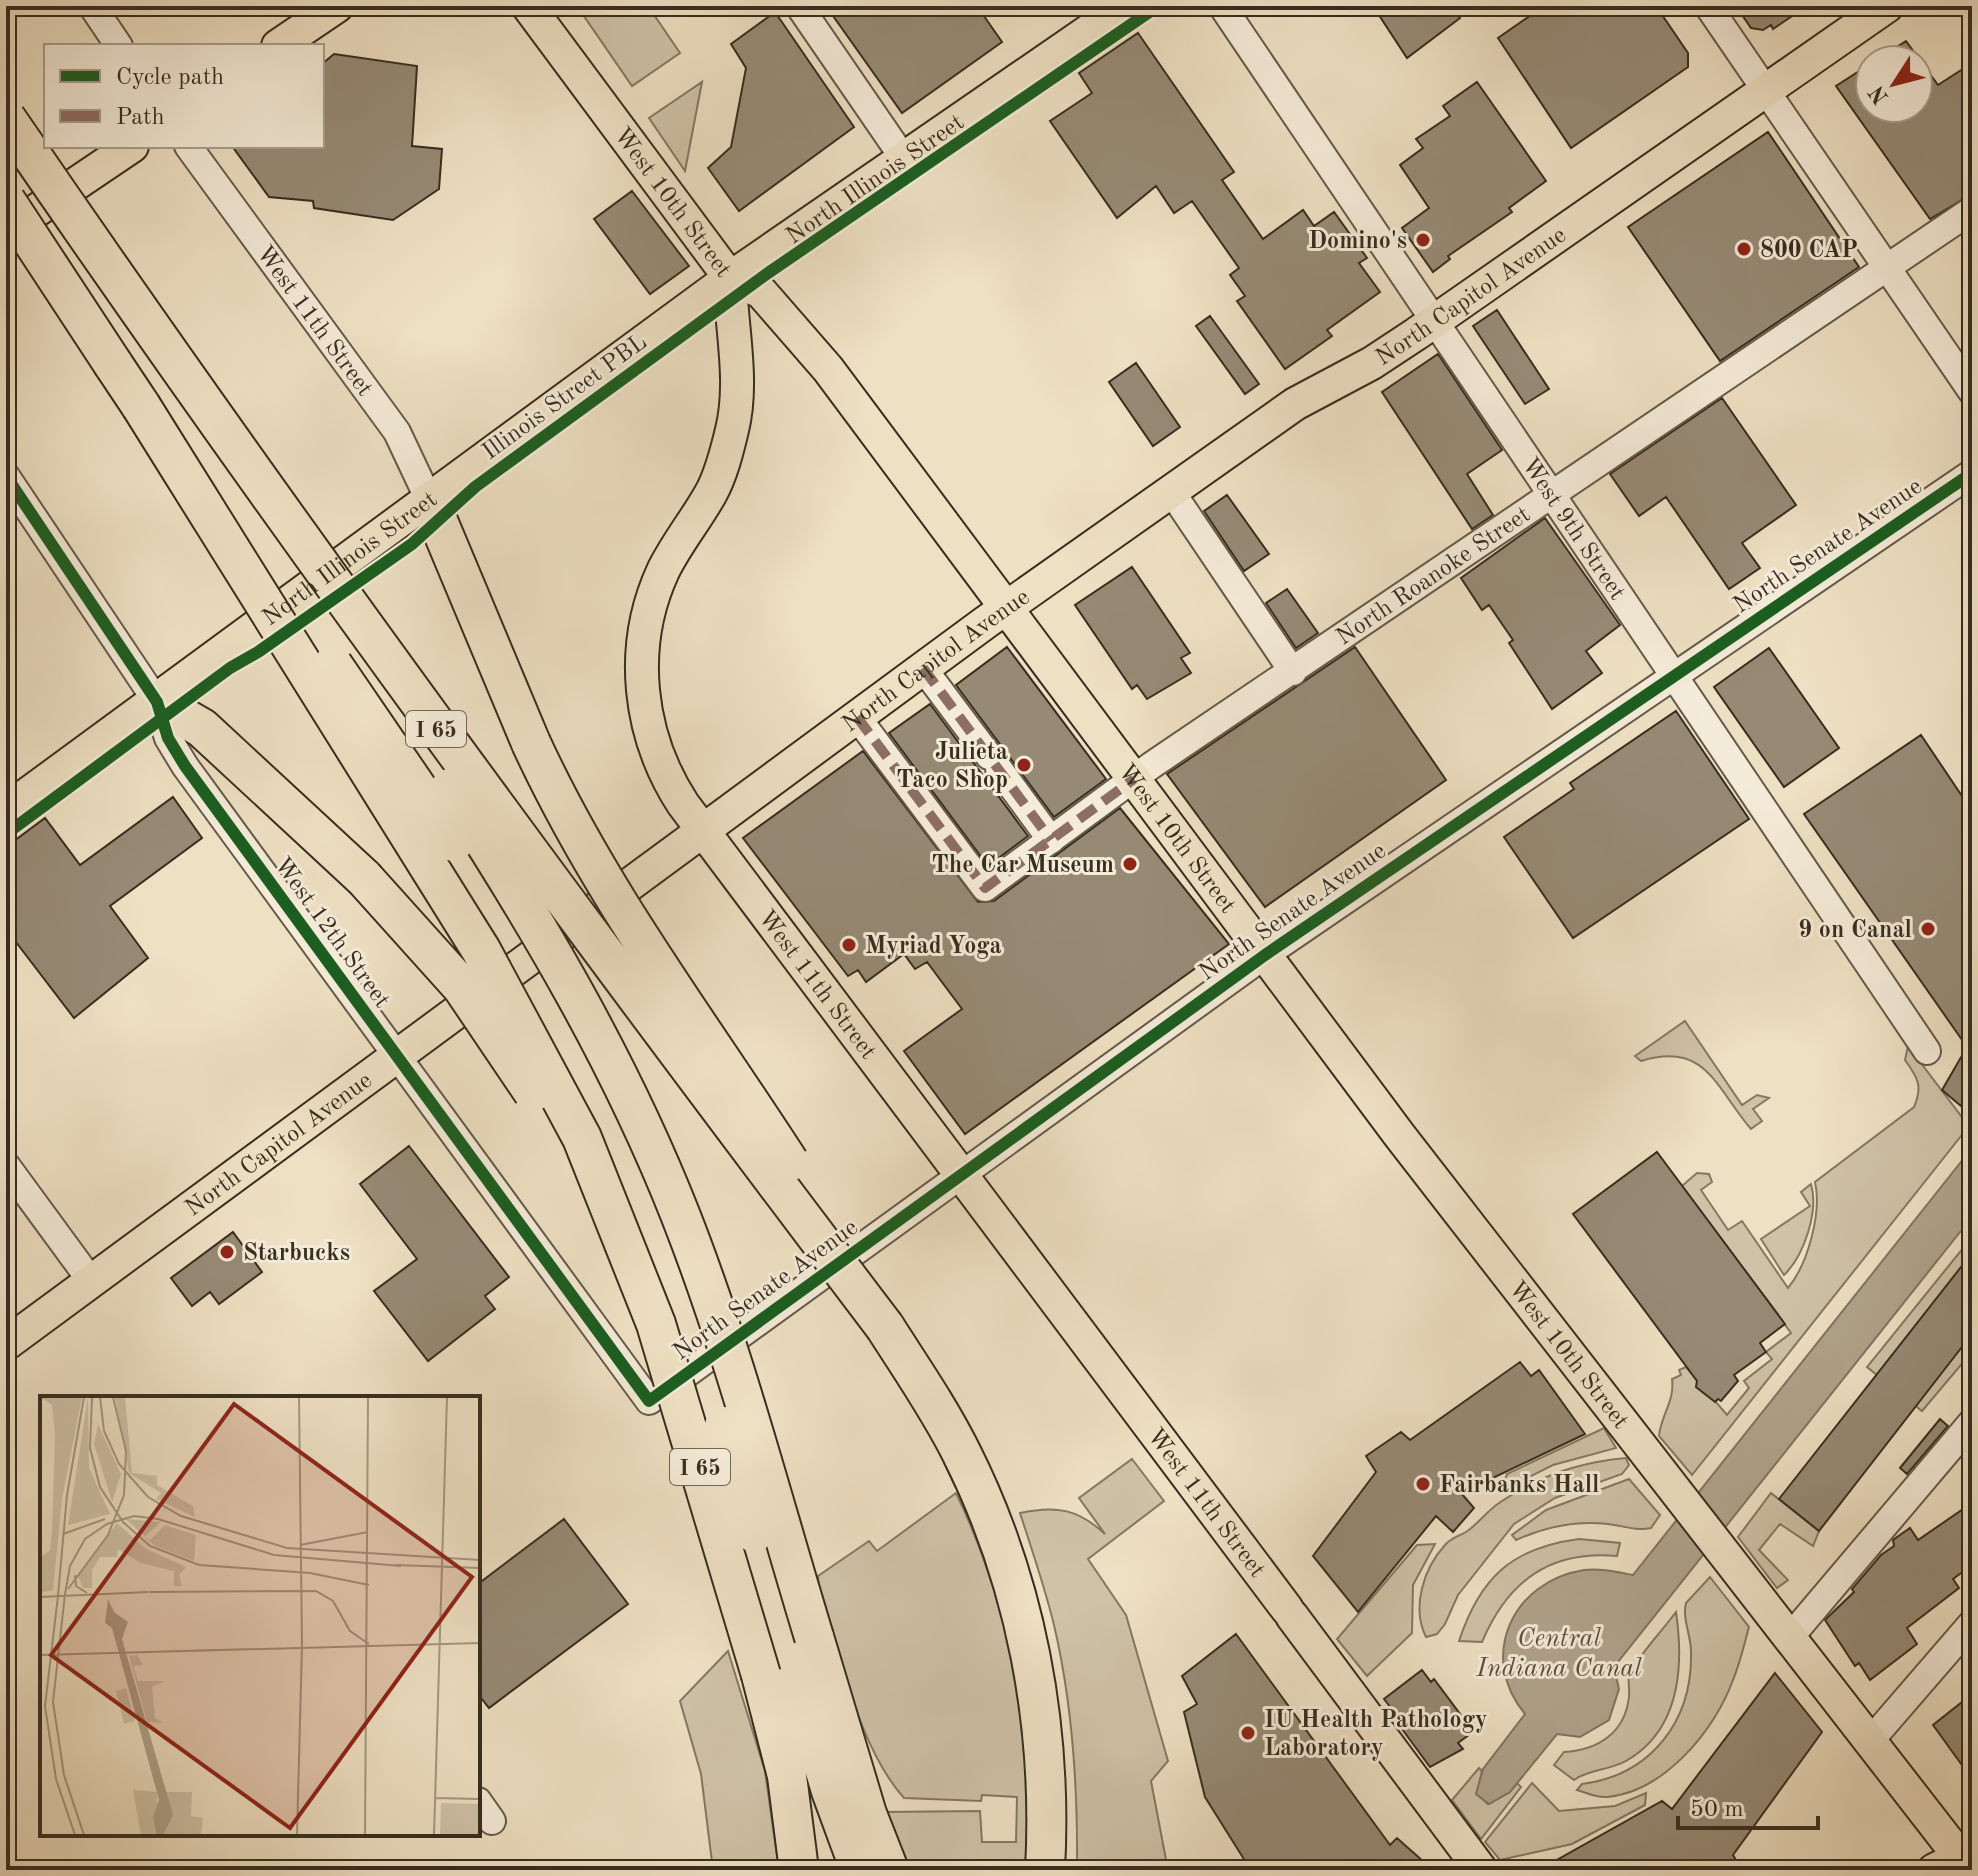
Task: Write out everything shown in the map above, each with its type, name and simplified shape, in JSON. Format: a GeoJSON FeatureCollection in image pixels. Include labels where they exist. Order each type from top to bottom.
{"type":"FeatureCollection","features":[{"type":"Feature","properties":{"kind":"highway","name":"I 65"},"geometry":{"type":"LineString","coordinates":[[6,118],[207,408],[495,810],[885,1327],[944,1421],[977,1485],[1012,1582],[1035,1674],[1047,1773],[1045,1870]]}},
{"type":"Feature","properties":{"kind":"highway","name":"I 65"},"geometry":{"type":"LineString","coordinates":[[6,201],[141,406],[388,796],[512,1003],[582,1138],[634,1261],[682,1404],[789,1656],[787,1776],[799,1870]]}},
{"type":"Feature","properties":{"kind":"highway"},"geometry":{"type":"LineString","coordinates":[[141,406],[344,680],[415,783],[515,936],[563,1021],[622,1141],[679,1285],[789,1656],[834,1801],[860,1870]]}},
{"type":"Feature","properties":{"kind":"highway"},"geometry":{"type":"LineString","coordinates":[[207,408],[563,969],[606,1050],[657,1159],[704,1279],[789,1656],[867,1814],[889,1870]]}},
{"type":"Feature","properties":{"kind":"highway"},"geometry":{"type":"LineString","coordinates":[[430,502],[531,743],[566,817],[598,873],[818,1206],[885,1327]]}},
{"type":"Feature","properties":{"kind":"highway"},"geometry":{"type":"LineString","coordinates":[[157,702],[202,728],[364,878],[423,940],[483,1014],[634,1261]]}},
{"type":"Feature","properties":{"kind":"main road"},"geometry":{"type":"LineString","coordinates":[[281,44],[337,6]]}},
{"type":"Feature","properties":{"kind":"main road","name":"West 10th Street"},"geometry":{"type":"LineString","coordinates":[[528,6],[730,278],[757,288],[828,369],[1400,1136],[1791,1636],[1959,1862]]}},
{"type":"Feature","properties":{"kind":"main road","name":"North Illinois Street"},"geometry":{"type":"LineString","coordinates":[[6,810],[430,502],[730,278],[1125,6]]}},
{"type":"Feature","properties":{"kind":"main road","name":"North Capitol Avenue"},"geometry":{"type":"LineString","coordinates":[[6,1344],[1006,608],[1295,404],[1372,363],[1887,6]]}},
{"type":"Feature","properties":{"kind":"main road"},"geometry":{"type":"LineString","coordinates":[[6,231],[129,148]]}},
{"type":"Feature","properties":{"kind":"main road","name":"West 11th Street"},"geometry":{"type":"LineString","coordinates":[[730,278],[737,384],[733,427],[712,492],[671,557],[658,584],[645,630],[642,664],[644,709],[671,785],[1481,1870]]}},
{"type":"Feature","properties":{"kind":"street"},"geometry":{"type":"LineString","coordinates":[[92,6],[118,44]]}},
{"type":"Feature","properties":{"kind":"street"},"geometry":{"type":"LineString","coordinates":[[799,6],[904,159]]}},
{"type":"Feature","properties":{"kind":"street","name":"West 9th Street"},"geometry":{"type":"LineString","coordinates":[[1222,6],[1927,1051]]}},
{"type":"Feature","properties":{"kind":"street"},"geometry":{"type":"LineString","coordinates":[[1708,6],[1972,392]]}},
{"type":"Feature","properties":{"kind":"street","name":"West 11th Street"},"geometry":{"type":"LineString","coordinates":[[189,148],[397,432],[430,502]]}},
{"type":"Feature","properties":{"kind":"street","name":"North Roanoke Street"},"geometry":{"type":"LineString","coordinates":[[857,717],[985,888],[1134,779],[1972,210]]}},
{"type":"Feature","properties":{"kind":"street","name":"North Senate Avenue"},"geometry":{"type":"LineString","coordinates":[[649,1401],[1265,955],[1972,473]]}},
{"type":"Feature","properties":{"kind":"street","name":"West 12th Street"},"geometry":{"type":"LineString","coordinates":[[6,476],[157,702],[168,738],[185,766],[649,1401]]}},
{"type":"Feature","properties":{"kind":"street"},"geometry":{"type":"LineString","coordinates":[[1171,491],[1293,672]]}},
{"type":"Feature","properties":{"kind":"street"},"geometry":{"type":"LineString","coordinates":[[923,668],[1051,840]]}},
{"type":"Feature","properties":{"kind":"street"},"geometry":{"type":"LineString","coordinates":[[6,1165],[91,1281]]}},
{"type":"Feature","properties":{"kind":"street"},"geometry":{"type":"LineString","coordinates":[[1791,1636],[1972,1422]]}},
{"type":"Feature","properties":{"kind":"street"},"geometry":{"type":"LineString","coordinates":[[1871,1740],[1972,1623]]}},
{"type":"Feature","properties":{"kind":"shaded area"},"geometry":{"type":"Polygon","coordinates":[[[577,6],[648,6],[680,53],[632,86],[577,6]]]}},
{"type":"Feature","properties":{"kind":"shaded area"},"geometry":{"type":"Polygon","coordinates":[[[702,82],[685,171],[649,118],[702,82]]]}},
{"type":"Feature","properties":{"kind":"shaded area"},"geometry":{"type":"Polygon","coordinates":[[[1685,1021],[1742,1105],[1757,1095],[1769,1098],[1753,1109],[1762,1121],[1751,1129],[1718,1084],[1695,1063],[1681,1057],[1663,1056],[1641,1061],[1635,1056],[1685,1021]]]}},
{"type":"Feature","properties":{"kind":"shaded area"},"geometry":{"type":"Polygon","coordinates":[[[1908,1046],[1964,1120],[1965,1131],[1692,1475],[1659,1436],[1672,1394],[1672,1379],[1681,1375],[1679,1370],[1686,1367],[1727,1415],[1749,1388],[1744,1381],[1772,1359],[1766,1352],[1791,1333],[1682,1186],[1697,1173],[1709,1174],[1712,1182],[1701,1190],[1728,1230],[1742,1221],[1788,1288],[1802,1266],[1812,1237],[1817,1208],[1815,1182],[1914,1107],[1919,1088],[1905,1060],[1908,1046]]]}},
{"type":"Feature","properties":{"kind":"shaded area"},"geometry":{"type":"Polygon","coordinates":[[[1811,1184],[1813,1207],[1808,1232],[1798,1257],[1784,1275],[1761,1239],[1810,1206],[1801,1192],[1811,1184]]]}},
{"type":"Feature","properties":{"kind":"shaded area"},"geometry":{"type":"Polygon","coordinates":[[[1972,1237],[1972,1352],[1922,1411],[1867,1367],[1972,1237]]]}},
{"type":"Feature","properties":{"kind":"shaded area"},"geometry":{"type":"Polygon","coordinates":[[[1604,1428],[1616,1448],[1553,1465],[1501,1491],[1507,1474],[1604,1428]]]}},
{"type":"Feature","properties":{"kind":"shaded area"},"geometry":{"type":"Polygon","coordinates":[[[1626,1458],[1629,1465],[1622,1474],[1555,1498],[1514,1524],[1458,1595],[1445,1624],[1437,1634],[1426,1637],[1420,1613],[1422,1588],[1431,1565],[1447,1543],[1470,1529],[1499,1503],[1544,1478],[1592,1463],[1626,1458]]]}},
{"type":"Feature","properties":{"kind":"shaded area"},"geometry":{"type":"Polygon","coordinates":[[[1132,1459],[1164,1501],[1088,1559],[1126,1615],[1168,1761],[1151,1781],[1168,1870],[1077,1870],[1075,1777],[1066,1686],[1050,1611],[1020,1513],[1045,1509],[1066,1511],[1085,1519],[1105,1534],[1079,1498],[1132,1459]]]}},
{"type":"Feature","properties":{"kind":"shaded area"},"geometry":{"type":"Polygon","coordinates":[[[1629,1479],[1660,1515],[1651,1528],[1584,1523],[1549,1528],[1516,1540],[1512,1535],[1546,1510],[1629,1479]]]}},
{"type":"Feature","properties":{"kind":"shaded area"},"geometry":{"type":"Polygon","coordinates":[[[956,1493],[992,1585],[1016,1681],[1028,1762],[1029,1870],[906,1870],[883,1812],[980,1811],[982,1842],[1016,1842],[1017,1797],[982,1795],[981,1801],[904,1798],[875,1755],[864,1729],[819,1596],[818,1576],[869,1541],[877,1551],[956,1493]]]}},
{"type":"Feature","properties":{"kind":"shaded area"},"geometry":{"type":"Polygon","coordinates":[[[1771,1493],[1819,1531],[1813,1546],[1780,1524],[1759,1550],[1788,1580],[1777,1588],[1738,1537],[1771,1493]]]}},
{"type":"Feature","properties":{"kind":"shaded area"},"geometry":{"type":"Polygon","coordinates":[[[1579,1539],[1620,1543],[1617,1556],[1593,1555],[1552,1564],[1518,1586],[1482,1642],[1459,1641],[1477,1600],[1501,1570],[1535,1550],[1579,1539]]]}},
{"type":"Feature","properties":{"kind":"shaded area"},"geometry":{"type":"Polygon","coordinates":[[[1435,1544],[1413,1585],[1412,1633],[1367,1676],[1337,1639],[1417,1545],[1435,1544]]]}},
{"type":"Feature","properties":{"kind":"shaded area"},"geometry":{"type":"Polygon","coordinates":[[[1710,1577],[1749,1627],[1735,1674],[1714,1719],[1685,1755],[1648,1784],[1628,1793],[1607,1797],[1577,1790],[1582,1784],[1607,1779],[1628,1769],[1647,1756],[1676,1721],[1690,1676],[1686,1603],[1710,1577]]]}},
{"type":"Feature","properties":{"kind":"shaded area"},"geometry":{"type":"Polygon","coordinates":[[[1676,1612],[1678,1675],[1668,1715],[1658,1732],[1644,1748],[1626,1761],[1574,1780],[1554,1765],[1564,1752],[1588,1748],[1616,1730],[1626,1710],[1630,1673],[1676,1612]]]}},
{"type":"Feature","properties":{"kind":"shaded area"},"geometry":{"type":"Polygon","coordinates":[[[728,1651],[765,1771],[779,1870],[713,1870],[701,1774],[680,1701],[728,1651]]]}},
{"type":"Feature","properties":{"kind":"shaded area"},"geometry":{"type":"Polygon","coordinates":[[[1479,1768],[1482,1771],[1477,1794],[1488,1804],[1510,1792],[1517,1783],[1521,1787],[1481,1839],[1452,1800],[1479,1768]]]}},
{"type":"Feature","properties":{"kind":"shaded area"},"geometry":{"type":"Polygon","coordinates":[[[1532,1783],[1559,1811],[1615,1806],[1646,1793],[1645,1805],[1572,1844],[1500,1860],[1485,1842],[1532,1783]]]}},
{"type":"Feature","properties":{"kind":"water","name":"Central Indiana Canal"},"geometry":{"type":"Polygon","coordinates":[[[1972,1148],[1972,1217],[1614,1667],[1619,1689],[1609,1720],[1580,1737],[1557,1734],[1510,1792],[1489,1804],[1476,1794],[1483,1769],[1525,1714],[1511,1692],[1504,1669],[1504,1646],[1510,1624],[1521,1605],[1538,1589],[1559,1577],[1584,1570],[1633,1575],[1972,1148]]]}},
{"type":"Feature","properties":{"kind":"building"},"geometry":{"type":"Polygon","coordinates":[[[826,6],[977,6],[1002,42],[902,113],[826,6]]]}},
{"type":"Feature","properties":{"kind":"building"},"geometry":{"type":"Polygon","coordinates":[[[1373,6],[1452,6],[1460,18],[1407,58],[1373,6]]]}},
{"type":"Feature","properties":{"kind":"building"},"geometry":{"type":"Polygon","coordinates":[[[1544,6],[1656,6],[1688,53],[1688,67],[1571,148],[1498,38],[1544,6]]]}},
{"type":"Feature","properties":{"kind":"building"},"geometry":{"type":"Polygon","coordinates":[[[1736,6],[1807,6],[1773,29],[1771,25],[1763,30],[1751,28],[1736,6]]]}},
{"type":"Feature","properties":{"kind":"building"},"geometry":{"type":"Polygon","coordinates":[[[775,12],[854,127],[739,211],[708,168],[731,147],[746,68],[731,44],[775,12]]]}},
{"type":"Feature","properties":{"kind":"building"},"geometry":{"type":"Polygon","coordinates":[[[1138,33],[1234,172],[1222,180],[1263,239],[1303,210],[1314,226],[1334,212],[1367,258],[1359,263],[1380,292],[1327,330],[1332,336],[1285,369],[1237,301],[1245,296],[1230,275],[1239,268],[1192,201],[1174,213],[1156,186],[1117,218],[1050,121],[1092,93],[1079,73],[1138,33]]]}},
{"type":"Feature","properties":{"kind":"building"},"geometry":{"type":"Polygon","coordinates":[[[334,54],[417,66],[412,146],[442,149],[439,189],[393,220],[314,208],[313,201],[269,197],[233,148],[324,148],[324,62],[334,54]]]}},
{"type":"Feature","properties":{"kind":"building"},"geometry":{"type":"Polygon","coordinates":[[[1972,63],[1972,194],[1930,219],[1863,124],[1934,124],[1934,80],[1938,85],[1972,63]]]}},
{"type":"Feature","properties":{"kind":"building"},"geometry":{"type":"Polygon","coordinates":[[[1854,74],[1854,111],[1836,86],[1854,74]]]}},
{"type":"Feature","properties":{"kind":"building"},"geometry":{"type":"Polygon","coordinates":[[[1477,82],[1546,181],[1509,208],[1512,212],[1448,256],[1450,259],[1433,272],[1402,228],[1429,208],[1400,165],[1423,148],[1416,139],[1450,116],[1443,106],[1477,82]]]}},
{"type":"Feature","properties":{"kind":"building","name":"800 CAP"},"geometry":{"type":"Polygon","coordinates":[[[1768,132],[1859,267],[1720,361],[1628,227],[1768,132]]]}},
{"type":"Feature","properties":{"kind":"building"},"geometry":{"type":"Polygon","coordinates":[[[632,191],[689,266],[650,294],[594,219],[632,191]]]}},
{"type":"Feature","properties":{"kind":"building"},"geometry":{"type":"Polygon","coordinates":[[[1497,310],[1549,389],[1525,404],[1473,326],[1497,310]]]}},
{"type":"Feature","properties":{"kind":"building"},"geometry":{"type":"Polygon","coordinates":[[[1210,316],[1259,384],[1245,394],[1196,326],[1210,316]]]}},
{"type":"Feature","properties":{"kind":"building"},"geometry":{"type":"Polygon","coordinates":[[[1438,354],[1502,450],[1467,474],[1493,515],[1472,529],[1382,392],[1438,354]]]}},
{"type":"Feature","properties":{"kind":"building"},"geometry":{"type":"Polygon","coordinates":[[[1136,363],[1180,427],[1153,446],[1109,382],[1136,363]]]}},
{"type":"Feature","properties":{"kind":"building"},"geometry":{"type":"Polygon","coordinates":[[[1722,398],[1796,505],[1742,543],[1760,568],[1729,589],[1666,497],[1639,516],[1610,474],[1722,398]]]}},
{"type":"Feature","properties":{"kind":"building"},"geometry":{"type":"Polygon","coordinates":[[[1227,495],[1269,554],[1244,571],[1204,511],[1227,495]]]}},
{"type":"Feature","properties":{"kind":"building"},"geometry":{"type":"Polygon","coordinates":[[[1545,518],[1620,625],[1586,651],[1602,673],[1552,709],[1509,643],[1513,640],[1489,605],[1482,610],[1461,578],[1545,518]]]}},
{"type":"Feature","properties":{"kind":"building"},"geometry":{"type":"Polygon","coordinates":[[[1132,567],[1190,653],[1181,658],[1191,673],[1147,699],[1137,685],[1132,689],[1075,605],[1132,567]]]}},
{"type":"Feature","properties":{"kind":"building"},"geometry":{"type":"Polygon","coordinates":[[[1287,589],[1318,633],[1296,648],[1266,603],[1287,589]]]}},
{"type":"Feature","properties":{"kind":"building"},"geometry":{"type":"Polygon","coordinates":[[[1007,647],[1106,779],[1054,817],[956,685],[1007,647]]]}},
{"type":"Feature","properties":{"kind":"building"},"geometry":{"type":"Polygon","coordinates":[[[1355,647],[1446,780],[1265,907],[1167,774],[1355,647]]]}},
{"type":"Feature","properties":{"kind":"building"},"geometry":{"type":"Polygon","coordinates":[[[1769,648],[1839,748],[1784,787],[1714,687],[1769,648]]]}},
{"type":"Feature","properties":{"kind":"building"},"geometry":{"type":"Polygon","coordinates":[[[930,704],[1028,836],[988,866],[889,733],[930,704]]]}},
{"type":"Feature","properties":{"kind":"building"},"geometry":{"type":"Polygon","coordinates":[[[1676,711],[1749,819],[1573,938],[1504,837],[1574,789],[1570,783],[1676,711]]]}},
{"type":"Feature","properties":{"kind":"building","name":"9 on Canal"},"geometry":{"type":"Polygon","coordinates":[[[1921,735],[1972,811],[1972,1088],[1961,1106],[1942,1090],[1967,1047],[1804,814],[1921,735]]]}},
{"type":"Feature","properties":{"kind":"building"},"geometry":{"type":"Polygon","coordinates":[[[863,751],[978,902],[994,901],[1120,808],[1229,944],[965,1134],[904,1051],[962,1009],[927,962],[915,969],[904,954],[866,982],[858,970],[848,976],[743,838],[863,751]]]}},
{"type":"Feature","properties":{"kind":"building"},"geometry":{"type":"Polygon","coordinates":[[[173,797],[202,838],[110,906],[148,958],[74,1018],[6,929],[6,847],[45,818],[80,865],[173,797]]]}},
{"type":"Feature","properties":{"kind":"building"},"geometry":{"type":"Polygon","coordinates":[[[409,1146],[509,1277],[485,1296],[495,1309],[428,1361],[374,1291],[417,1259],[360,1184],[409,1146]]]}},
{"type":"Feature","properties":{"kind":"building"},"geometry":{"type":"Polygon","coordinates":[[[1657,1152],[1785,1324],[1760,1343],[1766,1352],[1734,1375],[1738,1381],[1721,1401],[1718,1399],[1715,1402],[1696,1387],[1697,1381],[1573,1214],[1657,1152]]]}},
{"type":"Feature","properties":{"kind":"building","name":"Starbucks"},"geometry":{"type":"Polygon","coordinates":[[[233,1232],[262,1272],[219,1304],[210,1292],[192,1306],[171,1278],[233,1232]]]}},
{"type":"Feature","properties":{"kind":"building"},"geometry":{"type":"Polygon","coordinates":[[[1972,1253],[1972,1334],[1819,1531],[1779,1499],[1972,1253]]]}},
{"type":"Feature","properties":{"kind":"building","name":"Fairbanks Hall"},"geometry":{"type":"Polygon","coordinates":[[[1520,1362],[1531,1376],[1539,1370],[1585,1434],[1461,1493],[1474,1508],[1453,1532],[1436,1516],[1358,1612],[1313,1556],[1376,1472],[1366,1456],[1401,1432],[1410,1440],[1520,1362]]]}},
{"type":"Feature","properties":{"kind":"building"},"geometry":{"type":"Polygon","coordinates":[[[1940,1419],[1948,1426],[1907,1474],[1900,1468],[1940,1419]]]}},
{"type":"Feature","properties":{"kind":"building"},"geometry":{"type":"Polygon","coordinates":[[[1972,1503],[1972,1565],[1953,1579],[1959,1588],[1907,1628],[1917,1644],[1870,1680],[1859,1663],[1855,1666],[1825,1620],[1854,1592],[1852,1589],[1881,1555],[1894,1546],[1893,1540],[1910,1528],[1918,1540],[1972,1503]]]}},
{"type":"Feature","properties":{"kind":"building"},"geometry":{"type":"Polygon","coordinates":[[[564,1519],[628,1604],[489,1708],[480,1697],[480,1582],[564,1519]]]}},
{"type":"Feature","properties":{"kind":"building","name":"IU Health Pathology Laboratory"},"geometry":{"type":"Polygon","coordinates":[[[1236,1634],[1390,1845],[1397,1838],[1433,1870],[1252,1870],[1205,1797],[1184,1712],[1197,1704],[1182,1676],[1236,1634]]]}},
{"type":"Feature","properties":{"kind":"building"},"geometry":{"type":"Polygon","coordinates":[[[1422,1670],[1431,1682],[1434,1679],[1466,1722],[1462,1724],[1470,1734],[1458,1743],[1463,1749],[1430,1767],[1391,1714],[1394,1712],[1384,1699],[1422,1670]]]}},
{"type":"Feature","properties":{"kind":"building"},"geometry":{"type":"Polygon","coordinates":[[[1775,1673],[1822,1732],[1733,1855],[1742,1870],[1539,1870],[1662,1801],[1672,1809],[1775,1673]]]}},
{"type":"Feature","properties":{"kind":"building"},"geometry":{"type":"Polygon","coordinates":[[[1972,1694],[1972,1779],[1933,1725],[1972,1694]]]}},
{"type":"Feature","properties":{"kind":"marked path"},"geometry":{"type":"LineString","coordinates":[[923,668],[1051,840]]}},
{"type":"Feature","properties":{"kind":"marked path"},"geometry":{"type":"LineString","coordinates":[[857,717],[985,888],[1134,779]]}},
{"type":"Feature","properties":{"kind":"cycle path","name":"Illinois Street PBL"},"geometry":{"type":"LineString","coordinates":[[6,834],[230,668],[258,652],[412,544],[475,487],[768,273],[1158,6]]}},
{"type":"Feature","properties":{"kind":"cycle path"},"geometry":{"type":"LineString","coordinates":[[6,476],[157,702],[168,738],[185,766],[649,1401],[1265,955],[1972,473]]}},
{"type":"Feature","properties":{"kind":"place","name":"Domino's"},"geometry":{"type":"Point","coordinates":[1423,240]}},
{"type":"Feature","properties":{"kind":"place","name":"800 CAP"},"geometry":{"type":"Point","coordinates":[1744,249]}},
{"type":"Feature","properties":{"kind":"place","name":"Julieta Taco Shop"},"geometry":{"type":"Point","coordinates":[1024,765]}},
{"type":"Feature","properties":{"kind":"place","name":"The Car Museum"},"geometry":{"type":"Point","coordinates":[1130,864]}},
{"type":"Feature","properties":{"kind":"place","name":"9 on Canal"},"geometry":{"type":"Point","coordinates":[1928,929]}},
{"type":"Feature","properties":{"kind":"place","name":"Myriad Yoga"},"geometry":{"type":"Point","coordinates":[849,945]}},
{"type":"Feature","properties":{"kind":"place","name":"Starbucks"},"geometry":{"type":"Point","coordinates":[227,1252]}},
{"type":"Feature","properties":{"kind":"place","name":"Fairbanks Hall"},"geometry":{"type":"Point","coordinates":[1423,1484]}},
{"type":"Feature","properties":{"kind":"place","name":"IU Health Pathology Laboratory"},"geometry":{"type":"Point","coordinates":[1248,1733]}}]}
